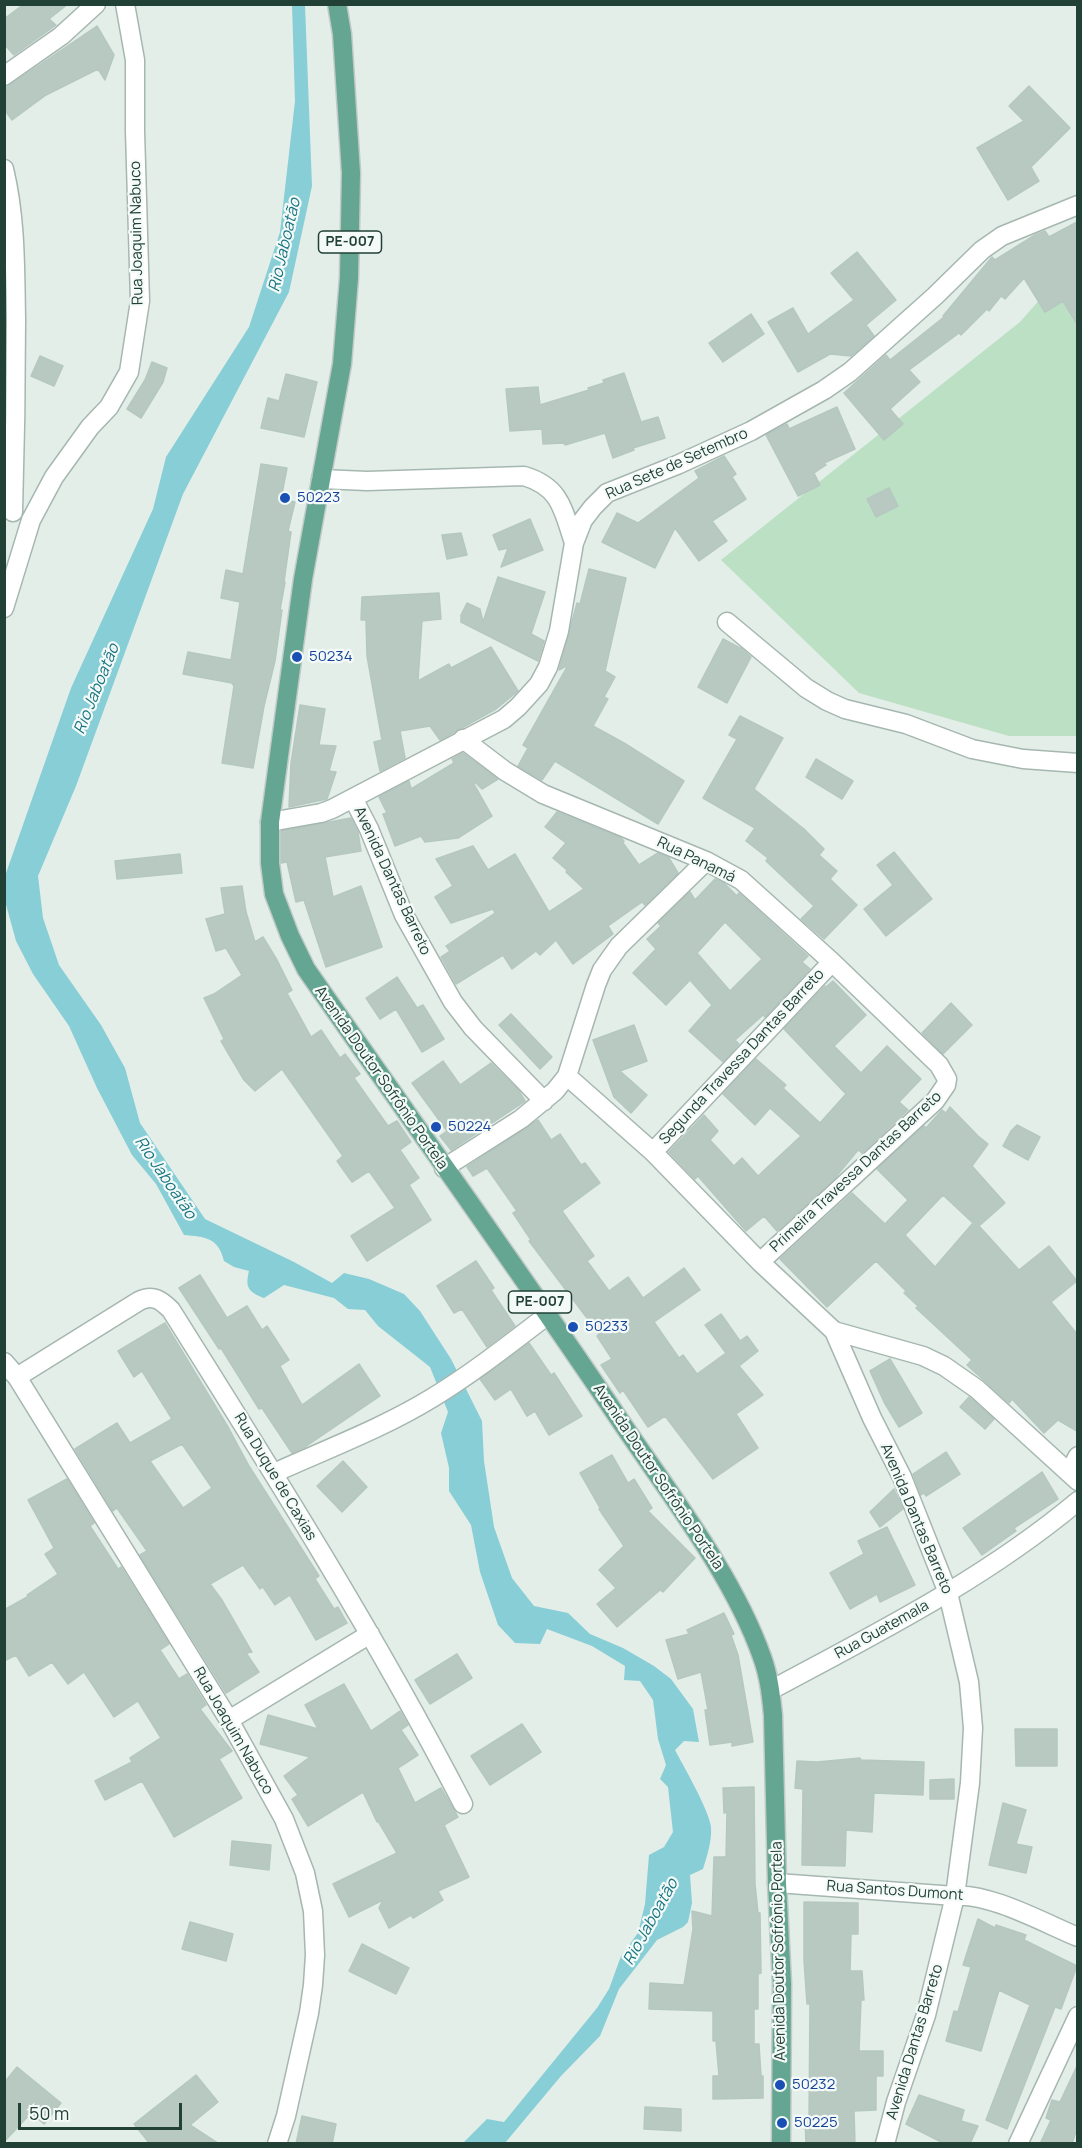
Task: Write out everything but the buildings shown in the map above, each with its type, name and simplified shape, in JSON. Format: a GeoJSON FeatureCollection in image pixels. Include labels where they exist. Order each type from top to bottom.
{"type":"FeatureCollection","features":[{"type":"Feature","properties":{"kind":"main road","name":"Avenida Doutor Sofrônio Portela"},"geometry":{"type":"LineString","coordinates":[[336,4],[342,34],[350,152],[349,278],[342,364],[303,579],[270,822],[270,863],[274,894],[306,969],[549,1314],[690,1523],[728,1584],[749,1624],[763,1659],[771,1690],[773,1715],[782,1984],[782,2144]]}},
{"type":"Feature","properties":{"kind":"street"},"geometry":{"type":"LineString","coordinates":[[4,76],[61,36],[96,4]]}},
{"type":"Feature","properties":{"kind":"street","name":"Rua Joaquim Nabuco"},"geometry":{"type":"LineString","coordinates":[[4,608],[31,520],[54,477],[75,447],[109,407],[121,390],[129,372],[140,301],[135,60],[125,4]]}},
{"type":"Feature","properties":{"kind":"street"},"geometry":{"type":"LineString","coordinates":[[4,169],[11,197],[15,250],[16,417],[9,510],[31,520]]}},
{"type":"Feature","properties":{"kind":"street","name":"Rua Sete de Setembro"},"geometry":{"type":"LineString","coordinates":[[270,822],[321,813],[354,800],[504,719],[539,684],[548,667],[559,631],[574,543],[583,520],[607,493],[677,465],[751,431],[824,390],[850,372],[935,296],[982,250],[1002,236],[1077,205]]}},
{"type":"Feature","properties":{"kind":"street"},"geometry":{"type":"LineString","coordinates":[[321,479],[368,481],[524,476],[540,481],[560,501],[574,543]]}},
{"type":"Feature","properties":{"kind":"street"},"geometry":{"type":"LineString","coordinates":[[727,622],[806,688],[826,701],[845,709],[906,724],[972,749],[1023,759],[1077,762]]}},
{"type":"Feature","properties":{"kind":"street","name":"Rua Panamá"},"geometry":{"type":"LineString","coordinates":[[463,740],[505,771],[543,794],[706,861],[741,880],[832,962],[939,1065],[947,1079]]}},
{"type":"Feature","properties":{"kind":"street","name":"Avenida Dantas Barreto"},"geometry":{"type":"LineString","coordinates":[[354,800],[369,829],[404,915],[453,1002],[473,1028],[544,1101]]}},
{"type":"Feature","properties":{"kind":"street"},"geometry":{"type":"LineString","coordinates":[[444,1168],[521,1119],[544,1101],[567,1076],[602,970],[619,946],[706,861]]}},
{"type":"Feature","properties":{"kind":"street","name":"Segunda Travessa Dantas Barreto"},"geometry":{"type":"LineString","coordinates":[[653,1152],[832,962]]}},
{"type":"Feature","properties":{"kind":"street","name":"Avenida Dantas Barreto"},"geometry":{"type":"LineString","coordinates":[[567,1076],[653,1152],[760,1262],[834,1331],[872,1418],[902,1477],[948,1593],[969,1682],[973,1728],[970,1783],[955,1896],[926,2015],[896,2102],[885,2144]]}},
{"type":"Feature","properties":{"kind":"street","name":"Primeira Travessa Dantas Barreto"},"geometry":{"type":"LineString","coordinates":[[760,1262],[935,1101],[946,1085],[947,1079]]}},
{"type":"Feature","properties":{"kind":"street","name":"Rua Duque de Caxias"},"geometry":{"type":"LineString","coordinates":[[17,1377],[139,1300],[147,1297],[159,1299],[171,1310],[274,1473],[370,1634],[422,1724],[463,1804]]}},
{"type":"Feature","properties":{"kind":"street"},"geometry":{"type":"LineString","coordinates":[[274,1473],[392,1420],[432,1398],[466,1376],[549,1314]]}},
{"type":"Feature","properties":{"kind":"street"},"geometry":{"type":"LineString","coordinates":[[834,1331],[922,1356],[944,1366],[977,1389],[1073,1477]]}},
{"type":"Feature","properties":{"kind":"street","name":"Rua Joaquim Nabuco"},"geometry":{"type":"LineString","coordinates":[[4,1362],[17,1377],[229,1720],[284,1819],[305,1873],[313,1911],[315,1955],[309,2013],[286,2116],[277,2144]]}},
{"type":"Feature","properties":{"kind":"street"},"geometry":{"type":"LineString","coordinates":[[1073,1477],[1077,1456]]}},
{"type":"Feature","properties":{"kind":"street","name":"Rua Guatemala"},"geometry":{"type":"LineString","coordinates":[[771,1690],[948,1593],[1016,1550],[1077,1501]]}},
{"type":"Feature","properties":{"kind":"street"},"geometry":{"type":"LineString","coordinates":[[229,1720],[370,1634]]}},
{"type":"Feature","properties":{"kind":"street","name":"Rua Santos Dumont"},"geometry":{"type":"LineString","coordinates":[[777,1883],[955,1896],[968,1894],[994,1902],[1077,1937]]}},
{"type":"Feature","properties":{"kind":"street"},"geometry":{"type":"LineString","coordinates":[[1018,2144],[1077,2016]]}},
{"type":"Feature","properties":{"kind":"green space"},"geometry":{"type":"Polygon","coordinates":[[[1077,257],[1077,736],[1009,736],[859,693],[721,560],[1020,322],[1077,257]]]}},
{"type":"Feature","properties":{"kind":"water","name":"Rio Jaboatão"},"geometry":{"type":"Polygon","coordinates":[[[292,5],[305,5],[312,186],[289,292],[183,494],[76,786],[38,876],[43,918],[59,965],[101,1025],[125,1068],[140,1123],[205,1219],[332,1283],[344,1273],[369,1279],[404,1294],[420,1311],[451,1359],[482,1421],[484,1461],[494,1527],[512,1578],[534,1606],[568,1613],[590,1634],[623,1648],[654,1666],[671,1679],[693,1709],[699,1742],[684,1741],[675,1750],[706,1810],[711,1832],[703,1869],[690,1875],[692,1903],[688,1922],[683,1927],[657,1940],[619,1989],[600,2036],[561,2076],[505,2143],[463,2143],[487,2119],[504,2122],[597,2008],[609,1989],[621,1956],[638,1933],[645,1904],[649,1855],[664,1847],[673,1832],[668,1787],[660,1779],[666,1765],[658,1739],[653,1700],[640,1681],[624,1680],[625,1666],[592,1646],[547,1629],[540,1644],[515,1643],[498,1625],[480,1572],[471,1525],[449,1491],[449,1468],[441,1433],[448,1412],[430,1367],[378,1326],[365,1310],[348,1309],[334,1298],[284,1285],[264,1298],[259,1296],[249,1288],[247,1281],[249,1271],[234,1267],[224,1261],[218,1247],[210,1240],[184,1235],[156,1184],[132,1155],[97,1088],[69,1026],[33,974],[16,941],[5,901],[5,876],[71,688],[153,509],[166,457],[249,327],[280,232],[295,101],[292,5]]]}},
{"type":"Feature","properties":{"kind":"place","name":"50223"},"geometry":{"type":"Point","coordinates":[285,498]}},
{"type":"Feature","properties":{"kind":"place","name":"50234"},"geometry":{"type":"Point","coordinates":[297,657]}},
{"type":"Feature","properties":{"kind":"place","name":"50224"},"geometry":{"type":"Point","coordinates":[436,1127]}},
{"type":"Feature","properties":{"kind":"place","name":"50233"},"geometry":{"type":"Point","coordinates":[573,1327]}},
{"type":"Feature","properties":{"kind":"place","name":"50232"},"geometry":{"type":"Point","coordinates":[780,2085]}},
{"type":"Feature","properties":{"kind":"place","name":"50225"},"geometry":{"type":"Point","coordinates":[782,2123]}}]}
